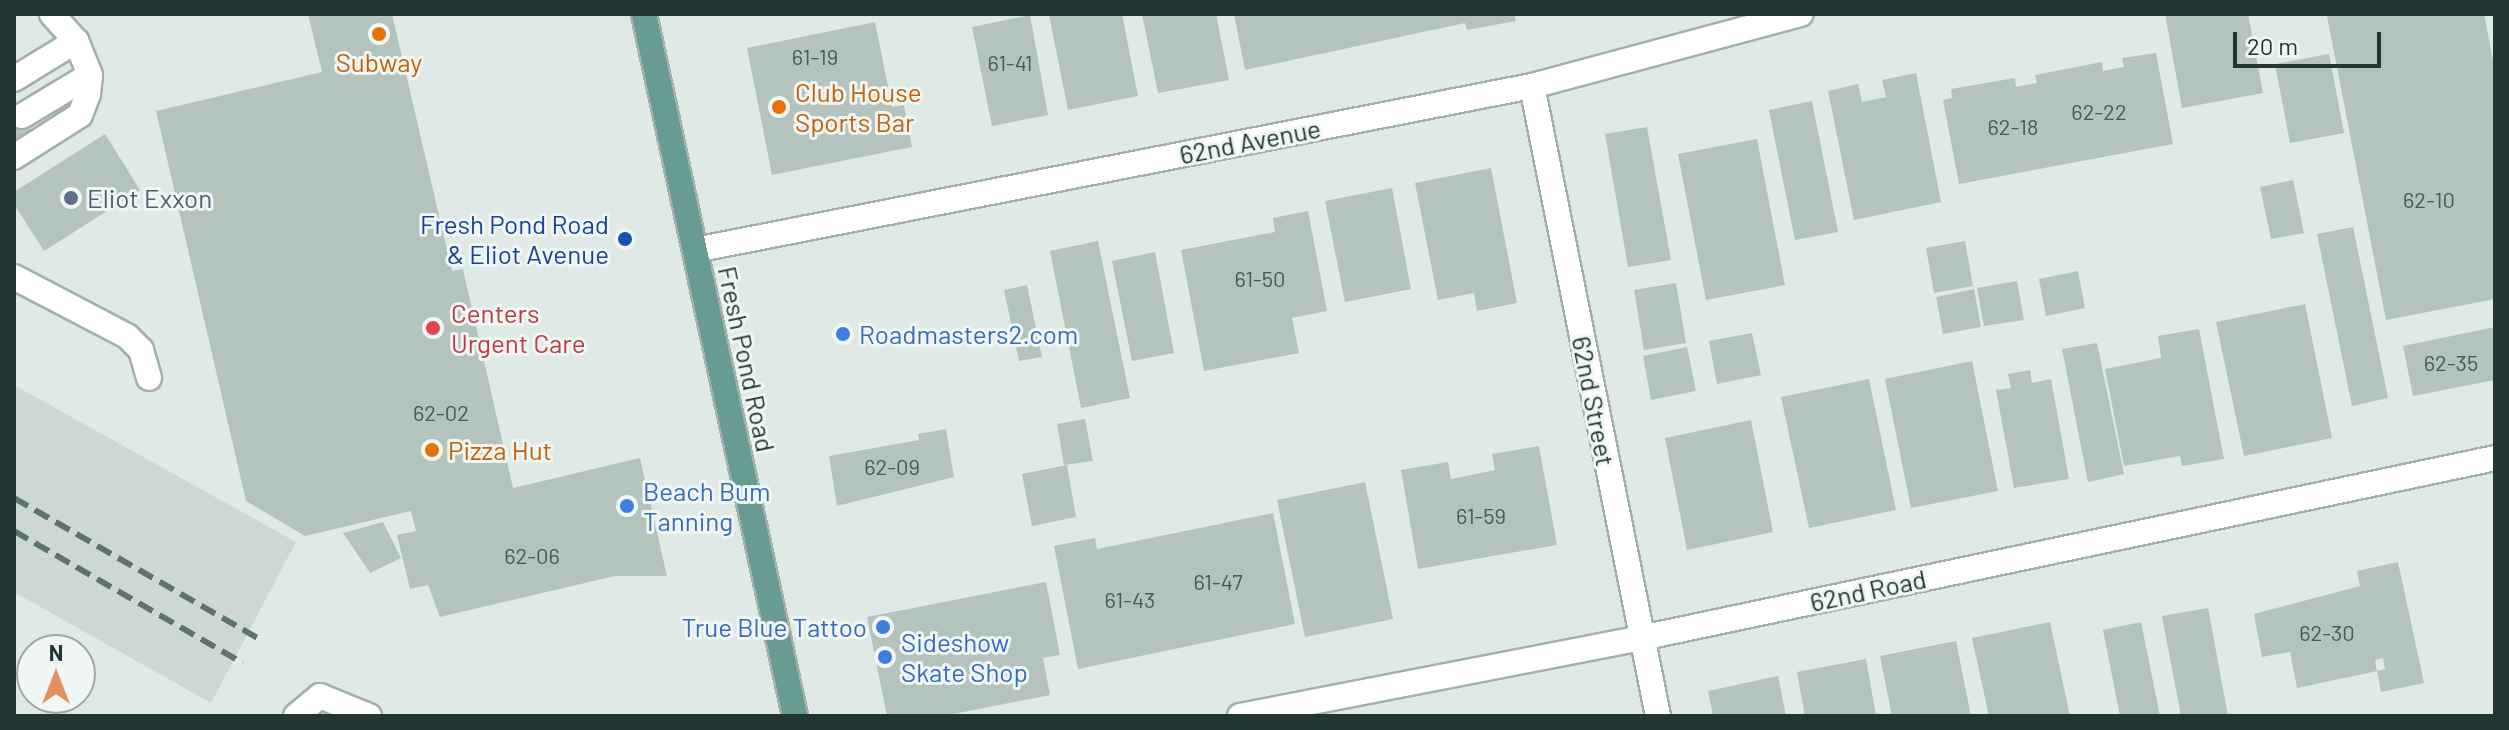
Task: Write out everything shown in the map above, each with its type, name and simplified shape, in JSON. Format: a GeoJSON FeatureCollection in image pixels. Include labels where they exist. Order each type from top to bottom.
{"type":"FeatureCollection","features":[{"type":"Feature","properties":{"kind":"main road","name":"Fresh Pond Road"},"geometry":{"type":"LineString","coordinates":[[644,14],[795,716]]}},
{"type":"Feature","properties":{"kind":"street"},"geometry":{"type":"LineString","coordinates":[[14,157],[80,115],[90,75],[76,41],[52,14]]}},
{"type":"Feature","properties":{"kind":"street","name":"62nd Avenue"},"geometry":{"type":"LineString","coordinates":[[695,250],[1532,86],[1801,14]]}},
{"type":"Feature","properties":{"kind":"street"},"geometry":{"type":"LineString","coordinates":[[14,79],[76,41]]}},
{"type":"Feature","properties":{"kind":"street"},"geometry":{"type":"LineString","coordinates":[[22,116],[90,75]]}},
{"type":"Feature","properties":{"kind":"street","name":"62nd Street"},"geometry":{"type":"LineString","coordinates":[[1532,86],[1658,716]]}},
{"type":"Feature","properties":{"kind":"street"},"geometry":{"type":"LineString","coordinates":[[14,277],[127,336],[141,350],[149,378]]}},
{"type":"Feature","properties":{"kind":"street","name":"62nd Road"},"geometry":{"type":"LineString","coordinates":[[1240,716],[1641,638],[2495,458]]}},
{"type":"Feature","properties":{"kind":"street"},"geometry":{"type":"LineString","coordinates":[[296,716],[320,696],[369,716]]}},
{"type":"Feature","properties":{"kind":"shaded area"},"geometry":{"type":"Polygon","coordinates":[[[14,385],[296,542],[211,703],[96,638],[96,634],[89,634],[14,592],[14,385]]]}},
{"type":"Feature","properties":{"kind":"building"},"geometry":{"type":"Polygon","coordinates":[[[308,14],[392,14],[452,271],[463,269],[513,488],[640,458],[667,576],[615,576],[440,617],[428,585],[410,589],[397,535],[416,531],[411,511],[305,536],[246,501],[156,111],[322,72],[308,14]]]}},
{"type":"Feature","properties":{"kind":"building"},"geometry":{"type":"Polygon","coordinates":[[[1122,14],[1138,96],[1068,110],[1049,15],[1122,14]]]}},
{"type":"Feature","properties":{"kind":"building"},"geometry":{"type":"Polygon","coordinates":[[[1142,14],[1216,14],[1229,80],[1158,93],[1142,14]]]}},
{"type":"Feature","properties":{"kind":"building"},"geometry":{"type":"Polygon","coordinates":[[[1234,14],[1514,14],[1516,21],[1467,30],[1465,23],[1245,70],[1234,14]]]}},
{"type":"Feature","properties":{"kind":"building"},"geometry":{"type":"Polygon","coordinates":[[[2165,14],[2248,14],[2263,93],[2182,108],[2165,14]]]}},
{"type":"Feature","properties":{"kind":"building"},"geometry":{"type":"Polygon","coordinates":[[[2484,14],[2495,71],[2495,299],[2386,320],[2327,16],[2484,14]]]}},
{"type":"Feature","properties":{"kind":"building"},"geometry":{"type":"Polygon","coordinates":[[[1030,15],[1048,115],[992,126],[972,27],[1030,15]]]}},
{"type":"Feature","properties":{"kind":"building"},"geometry":{"type":"Polygon","coordinates":[[[875,22],[892,107],[904,105],[912,147],[772,175],[747,48],[875,22]]]}},
{"type":"Feature","properties":{"kind":"building"},"geometry":{"type":"Polygon","coordinates":[[[2156,53],[2173,144],[1959,184],[1943,100],[1952,98],[1951,89],[2015,78],[2016,87],[2037,83],[2035,75],[2102,62],[2103,71],[2124,67],[2122,58],[2156,53]]]}},
{"type":"Feature","properties":{"kind":"building"},"geometry":{"type":"Polygon","coordinates":[[[2329,54],[2344,133],[2290,143],[2275,64],[2329,54]]]}},
{"type":"Feature","properties":{"kind":"building"},"geometry":{"type":"Polygon","coordinates":[[[1916,73],[1941,202],[1854,220],[1828,91],[1858,84],[1862,102],[1886,97],[1882,80],[1916,73]]]}},
{"type":"Feature","properties":{"kind":"building"},"geometry":{"type":"Polygon","coordinates":[[[1812,101],[1838,232],[1795,240],[1769,110],[1812,101]]]}},
{"type":"Feature","properties":{"kind":"building"},"geometry":{"type":"Polygon","coordinates":[[[14,104],[34,136],[14,149],[14,104]]]}},
{"type":"Feature","properties":{"kind":"building"},"geometry":{"type":"Polygon","coordinates":[[[1647,127],[1671,260],[1628,267],[1605,134],[1647,127]]]}},
{"type":"Feature","properties":{"kind":"building","name":"Eliot Exxon"},"geometry":{"type":"Polygon","coordinates":[[[105,134],[140,190],[44,251],[14,204],[14,192],[105,134]]]}},
{"type":"Feature","properties":{"kind":"building"},"geometry":{"type":"Polygon","coordinates":[[[1757,139],[1785,285],[1706,300],[1678,154],[1757,139]]]}},
{"type":"Feature","properties":{"kind":"building"},"geometry":{"type":"Polygon","coordinates":[[[1491,168],[1517,303],[1477,311],[1474,293],[1438,300],[1415,183],[1491,168]]]}},
{"type":"Feature","properties":{"kind":"building"},"geometry":{"type":"Polygon","coordinates":[[[2293,180],[2304,233],[2271,239],[2260,187],[2293,180]]]}},
{"type":"Feature","properties":{"kind":"building"},"geometry":{"type":"Polygon","coordinates":[[[1392,188],[1411,289],[1345,302],[1325,201],[1392,188]]]}},
{"type":"Feature","properties":{"kind":"building"},"geometry":{"type":"Polygon","coordinates":[[[1308,211],[1327,311],[1292,318],[1299,353],[1204,371],[1181,250],[1275,232],[1273,218],[1308,211]]]}},
{"type":"Feature","properties":{"kind":"building"},"geometry":{"type":"Polygon","coordinates":[[[2353,227],[2388,398],[2352,406],[2317,234],[2353,227]]]}},
{"type":"Feature","properties":{"kind":"building"},"geometry":{"type":"Polygon","coordinates":[[[1098,241],[1130,398],[1081,408],[1050,251],[1098,241]]]}},
{"type":"Feature","properties":{"kind":"building"},"geometry":{"type":"Polygon","coordinates":[[[1965,241],[1973,286],[1934,293],[1926,248],[1965,241]]]}},
{"type":"Feature","properties":{"kind":"building"},"geometry":{"type":"Polygon","coordinates":[[[1155,252],[1174,353],[1132,361],[1112,261],[1155,252]]]}},
{"type":"Feature","properties":{"kind":"building"},"geometry":{"type":"Polygon","coordinates":[[[2078,271],[2085,308],[2046,316],[2039,279],[2078,271]]]}},
{"type":"Feature","properties":{"kind":"building"},"geometry":{"type":"Polygon","coordinates":[[[2017,281],[2024,320],[1984,326],[1977,288],[2017,281]]]}},
{"type":"Feature","properties":{"kind":"building"},"geometry":{"type":"Polygon","coordinates":[[[1676,283],[1686,343],[1644,350],[1634,290],[1676,283]]]}},
{"type":"Feature","properties":{"kind":"building"},"geometry":{"type":"Polygon","coordinates":[[[1027,285],[1042,357],[1019,361],[1004,290],[1027,285]]]}},
{"type":"Feature","properties":{"kind":"building"},"geometry":{"type":"Polygon","coordinates":[[[1974,289],[1981,327],[1943,334],[1936,297],[1974,289]]]}},
{"type":"Feature","properties":{"kind":"building"},"geometry":{"type":"Polygon","coordinates":[[[2305,304],[2332,438],[2244,456],[2216,322],[2305,304]]]}},
{"type":"Feature","properties":{"kind":"building"},"geometry":{"type":"Polygon","coordinates":[[[2495,327],[2495,380],[2413,396],[2403,346],[2495,327]]]}},
{"type":"Feature","properties":{"kind":"building"},"geometry":{"type":"Polygon","coordinates":[[[2199,329],[2224,459],[2182,466],[2180,456],[2124,466],[2105,369],[2161,358],[2158,336],[2199,329]]]}},
{"type":"Feature","properties":{"kind":"building"},"geometry":{"type":"Polygon","coordinates":[[[1752,333],[1761,375],[1717,384],[1709,341],[1752,333]]]}},
{"type":"Feature","properties":{"kind":"building"},"geometry":{"type":"Polygon","coordinates":[[[2097,343],[2124,474],[2088,482],[2062,349],[2097,343]]]}},
{"type":"Feature","properties":{"kind":"building"},"geometry":{"type":"Polygon","coordinates":[[[1687,347],[1696,391],[1651,400],[1643,356],[1687,347]]]}},
{"type":"Feature","properties":{"kind":"building"},"geometry":{"type":"Polygon","coordinates":[[[1972,361],[1998,491],[1911,508],[1885,379],[1972,361]]]}},
{"type":"Feature","properties":{"kind":"building"},"geometry":{"type":"Polygon","coordinates":[[[2030,370],[2032,383],[2051,379],[2069,479],[2014,488],[1996,390],[2011,388],[2008,374],[2030,370]]]}},
{"type":"Feature","properties":{"kind":"building"},"geometry":{"type":"Polygon","coordinates":[[[1869,379],[1896,510],[1809,528],[1781,397],[1869,379]]]}},
{"type":"Feature","properties":{"kind":"building"},"geometry":{"type":"Polygon","coordinates":[[[1085,419],[1093,461],[1064,465],[1057,424],[1085,419]]]}},
{"type":"Feature","properties":{"kind":"building"},"geometry":{"type":"Polygon","coordinates":[[[1751,420],[1773,532],[1687,550],[1665,438],[1751,420]]]}},
{"type":"Feature","properties":{"kind":"building"},"geometry":{"type":"Polygon","coordinates":[[[946,429],[954,477],[837,506],[829,456],[919,440],[918,434],[946,429]]]}},
{"type":"Feature","properties":{"kind":"building"},"geometry":{"type":"Polygon","coordinates":[[[1539,446],[1557,545],[1418,569],[1401,470],[1448,462],[1451,479],[1495,470],[1492,454],[1539,446]]]}},
{"type":"Feature","properties":{"kind":"building"},"geometry":{"type":"Polygon","coordinates":[[[1067,465],[1076,517],[1032,526],[1022,474],[1067,465]]]}},
{"type":"Feature","properties":{"kind":"building"},"geometry":{"type":"Polygon","coordinates":[[[1365,482],[1393,619],[1305,637],[1277,500],[1365,482]]]}},
{"type":"Feature","properties":{"kind":"building"},"geometry":{"type":"Polygon","coordinates":[[[1273,513],[1295,624],[1078,669],[1054,546],[1095,538],[1097,549],[1273,513]]]}},
{"type":"Feature","properties":{"kind":"building"},"geometry":{"type":"Polygon","coordinates":[[[383,522],[401,558],[370,573],[343,533],[383,522]]]}},
{"type":"Feature","properties":{"kind":"building"},"geometry":{"type":"Polygon","coordinates":[[[2398,562],[2424,683],[2381,692],[2377,671],[2297,688],[2290,652],[2262,657],[2254,614],[2360,586],[2357,571],[2398,562]],[[2383,658],[2375,660],[2377,671],[2385,669],[2383,658]]]}},
{"type":"Feature","properties":{"kind":"building"},"geometry":{"type":"Polygon","coordinates":[[[1046,582],[1060,655],[1043,658],[1050,695],[943,716],[887,716],[867,617],[1046,582]]]}},
{"type":"Feature","properties":{"kind":"building"},"geometry":{"type":"Polygon","coordinates":[[[2208,608],[2228,716],[2181,716],[2162,616],[2208,608]]]}},
{"type":"Feature","properties":{"kind":"building"},"geometry":{"type":"Polygon","coordinates":[[[2050,622],[2070,716],[1989,716],[1972,638],[2050,622]]]}},
{"type":"Feature","properties":{"kind":"building"},"geometry":{"type":"Polygon","coordinates":[[[2141,622],[2160,716],[2120,716],[2103,630],[2141,622]]]}},
{"type":"Feature","properties":{"kind":"building"},"geometry":{"type":"Polygon","coordinates":[[[1956,641],[1971,716],[1892,716],[1880,656],[1956,641]]]}},
{"type":"Feature","properties":{"kind":"building"},"geometry":{"type":"Polygon","coordinates":[[[1866,659],[1876,716],[1805,716],[1797,672],[1866,659]]]}},
{"type":"Feature","properties":{"kind":"building"},"geometry":{"type":"Polygon","coordinates":[[[1778,676],[1786,716],[1713,716],[1708,691],[1778,676]]]}},
{"type":"Feature","properties":{"kind":"railway"},"geometry":{"type":"LineString","coordinates":[[14,498],[259,639]]}},
{"type":"Feature","properties":{"kind":"railway"},"geometry":{"type":"LineString","coordinates":[[14,531],[243,663]]}},
{"type":"Feature","properties":{"kind":"place","name":"Subway"},"geometry":{"type":"Point","coordinates":[379,34]}},
{"type":"Feature","properties":{"kind":"place","name":"Club House Sports Bar"},"geometry":{"type":"Point","coordinates":[779,107]}},
{"type":"Feature","properties":{"kind":"place","name":"Eliot Exxon"},"geometry":{"type":"Point","coordinates":[71,198]}},
{"type":"Feature","properties":{"kind":"place","name":"Fresh Pond Road & Eliot Avenue"},"geometry":{"type":"Point","coordinates":[625,239]}},
{"type":"Feature","properties":{"kind":"place","name":"Centers Urgent Care"},"geometry":{"type":"Point","coordinates":[433,328]}},
{"type":"Feature","properties":{"kind":"place","name":"Roadmasters2.com"},"geometry":{"type":"Point","coordinates":[843,334]}},
{"type":"Feature","properties":{"kind":"place","name":"Pizza Hut"},"geometry":{"type":"Point","coordinates":[432,450]}},
{"type":"Feature","properties":{"kind":"place","name":"Beach Bum Tanning"},"geometry":{"type":"Point","coordinates":[627,506]}},
{"type":"Feature","properties":{"kind":"place","name":"True Blue Tattoo"},"geometry":{"type":"Point","coordinates":[883,627]}},
{"type":"Feature","properties":{"kind":"place","name":"Sideshow Skate Shop"},"geometry":{"type":"Point","coordinates":[885,657]}}]}
